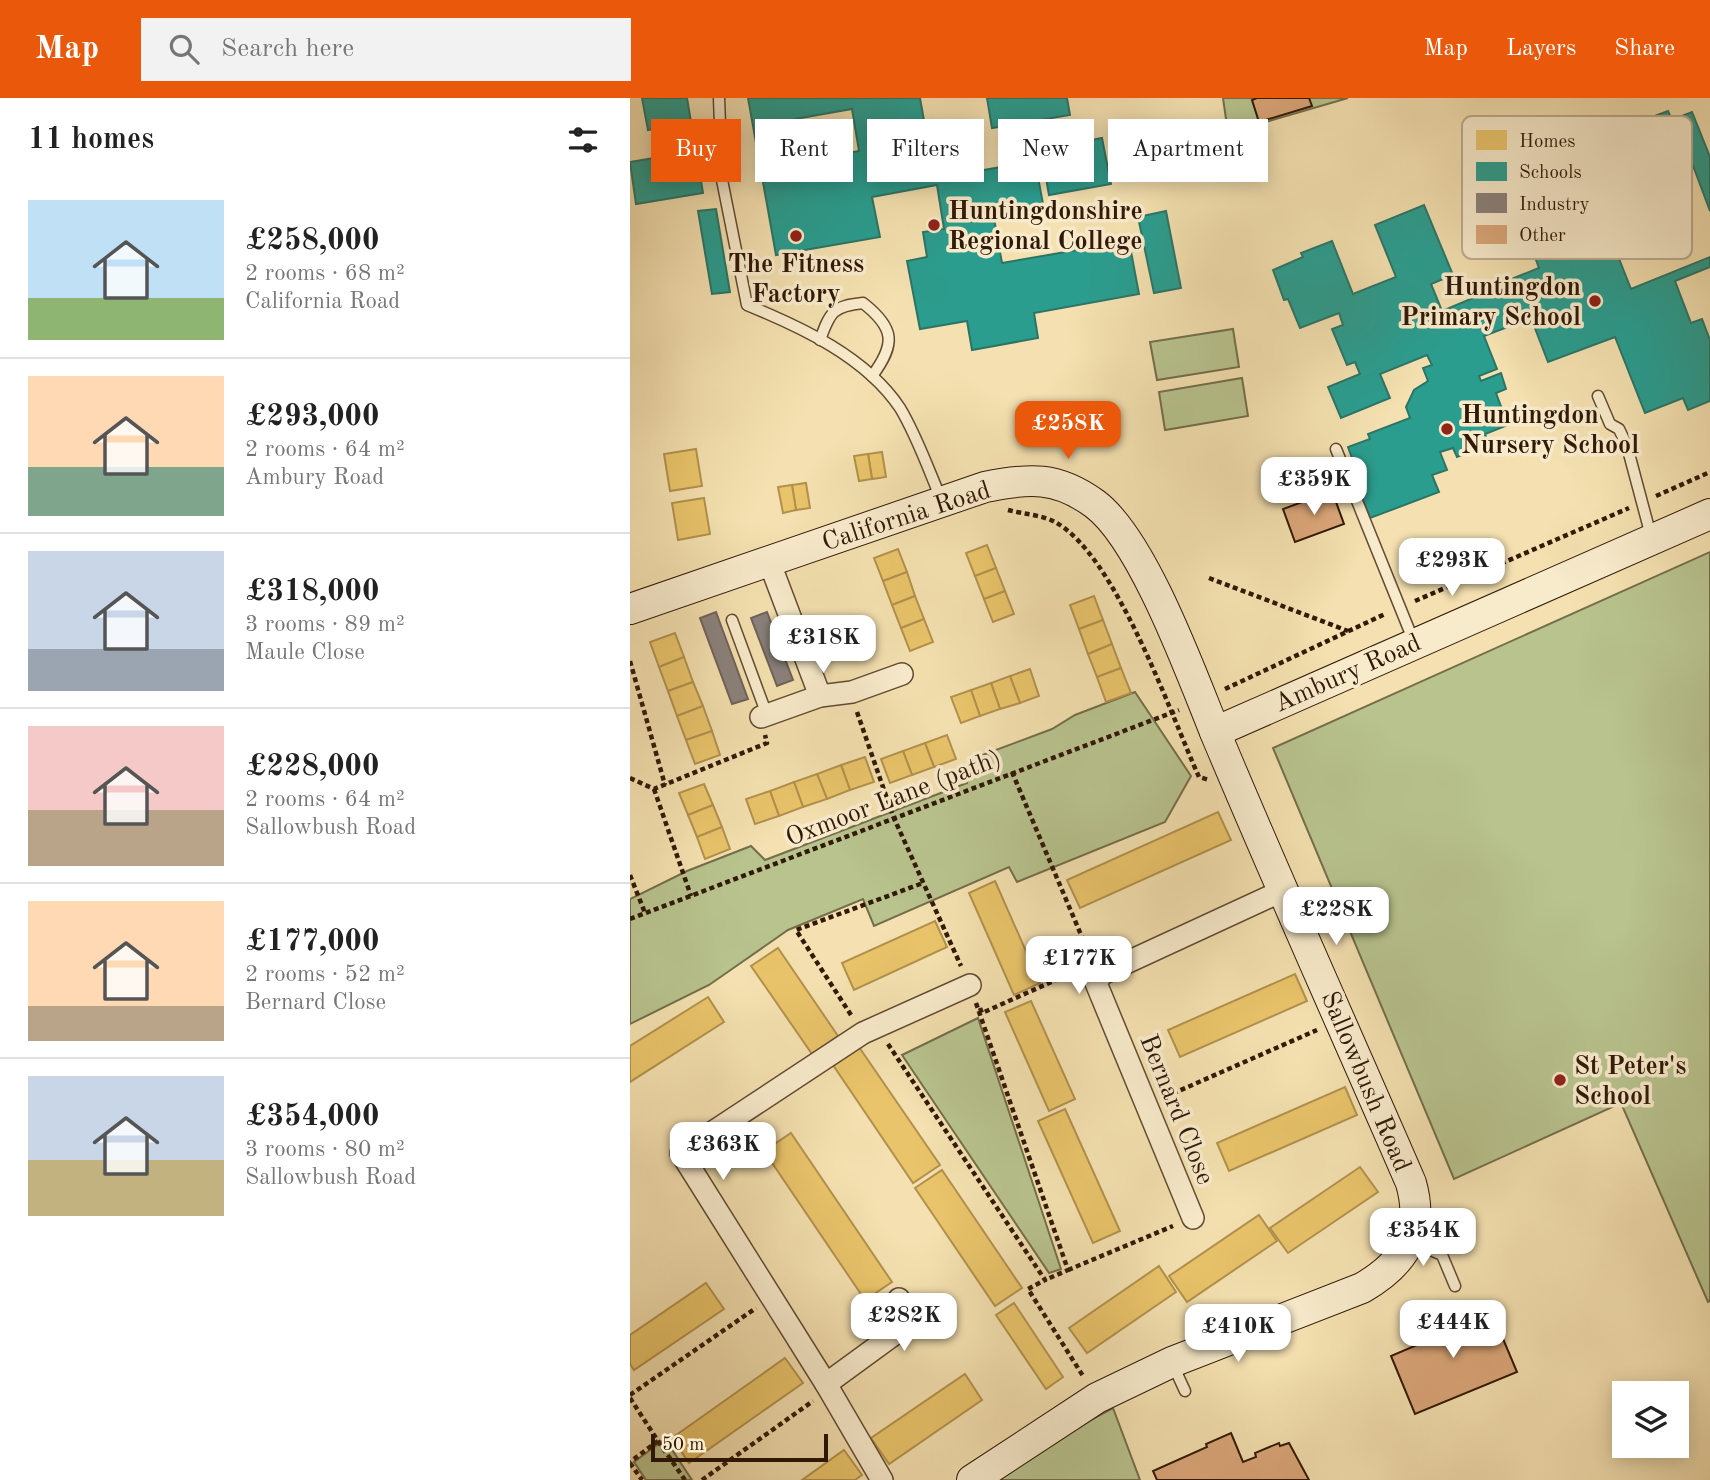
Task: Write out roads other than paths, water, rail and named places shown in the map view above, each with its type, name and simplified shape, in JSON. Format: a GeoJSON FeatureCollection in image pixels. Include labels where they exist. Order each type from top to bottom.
{"type":"FeatureCollection","features":[{"type":"Feature","properties":{"kind":"street","name":"California Road"},"geometry":{"type":"LineString","coordinates":[[630,609],[997,484],[1022,480],[1049,481],[1096,505],[1136,553],[1215,732]]}},
{"type":"Feature","properties":{"kind":"street","name":"Ambury Road"},"geometry":{"type":"LineString","coordinates":[[1215,732],[1414,642],[1710,514]]}},
{"type":"Feature","properties":{"kind":"street"},"geometry":{"type":"LineString","coordinates":[[769,561],[820,696]]}},
{"type":"Feature","properties":{"kind":"street"},"geometry":{"type":"LineString","coordinates":[[764,716],[820,696],[852,692],[902,674]]}},
{"type":"Feature","properties":{"kind":"street","name":"Sallowbush Road"},"geometry":{"type":"LineString","coordinates":[[972,1480],[1097,1398],[1172,1362],[1362,1288],[1384,1275],[1409,1241],[1417,1204],[1411,1183],[1215,732]]}},
{"type":"Feature","properties":{"kind":"street","name":"Bernard Close"},"geometry":{"type":"LineString","coordinates":[[1193,1218],[1096,983],[1098,969],[1284,890]]}},
{"type":"Feature","properties":{"kind":"street"},"geometry":{"type":"LineString","coordinates":[[882,1480],[681,1153],[870,1030],[970,985]]}},
{"type":"Feature","properties":{"kind":"street"},"geometry":{"type":"LineString","coordinates":[[827,1387],[911,1322],[899,1299]]}},
{"type":"Feature","properties":{"kind":"lane"},"geometry":{"type":"LineString","coordinates":[[719,98],[722,180],[747,305],[820,340],[872,376],[900,408],[942,501]]}},
{"type":"Feature","properties":{"kind":"lane"},"geometry":{"type":"LineString","coordinates":[[820,340],[828,317],[841,305],[863,303],[881,317],[889,335],[887,355],[872,376]]}},
{"type":"Feature","properties":{"kind":"lane"},"geometry":{"type":"LineString","coordinates":[[1598,396],[1610,424],[1619,429],[1627,446],[1651,539]]}},
{"type":"Feature","properties":{"kind":"lane"},"geometry":{"type":"LineString","coordinates":[[1336,449],[1414,642]]}},
{"type":"Feature","properties":{"kind":"lane"},"geometry":{"type":"LineString","coordinates":[[732,620],[764,716]]}},
{"type":"Feature","properties":{"kind":"lane"},"geometry":{"type":"LineString","coordinates":[[1409,1241],[1442,1255],[1455,1286]]}},
{"type":"Feature","properties":{"kind":"lane"},"geometry":{"type":"LineString","coordinates":[[1172,1362],[1185,1391]]}},
{"type":"Feature","properties":{"kind":"place","name":"Huntingdonshire Regional College"},"geometry":{"type":"Point","coordinates":[934,225]}},
{"type":"Feature","properties":{"kind":"place","name":"The Fitness Factory"},"geometry":{"type":"Point","coordinates":[796,236]}},
{"type":"Feature","properties":{"kind":"place","name":"Huntingdon Primary School"},"geometry":{"type":"Point","coordinates":[1595,301]}},
{"type":"Feature","properties":{"kind":"place","name":"Huntingdon Nursery School"},"geometry":{"type":"Point","coordinates":[1447,429]}},
{"type":"Feature","properties":{"kind":"place","name":"St Peter's School"},"geometry":{"type":"Point","coordinates":[1560,1080]}}]}
